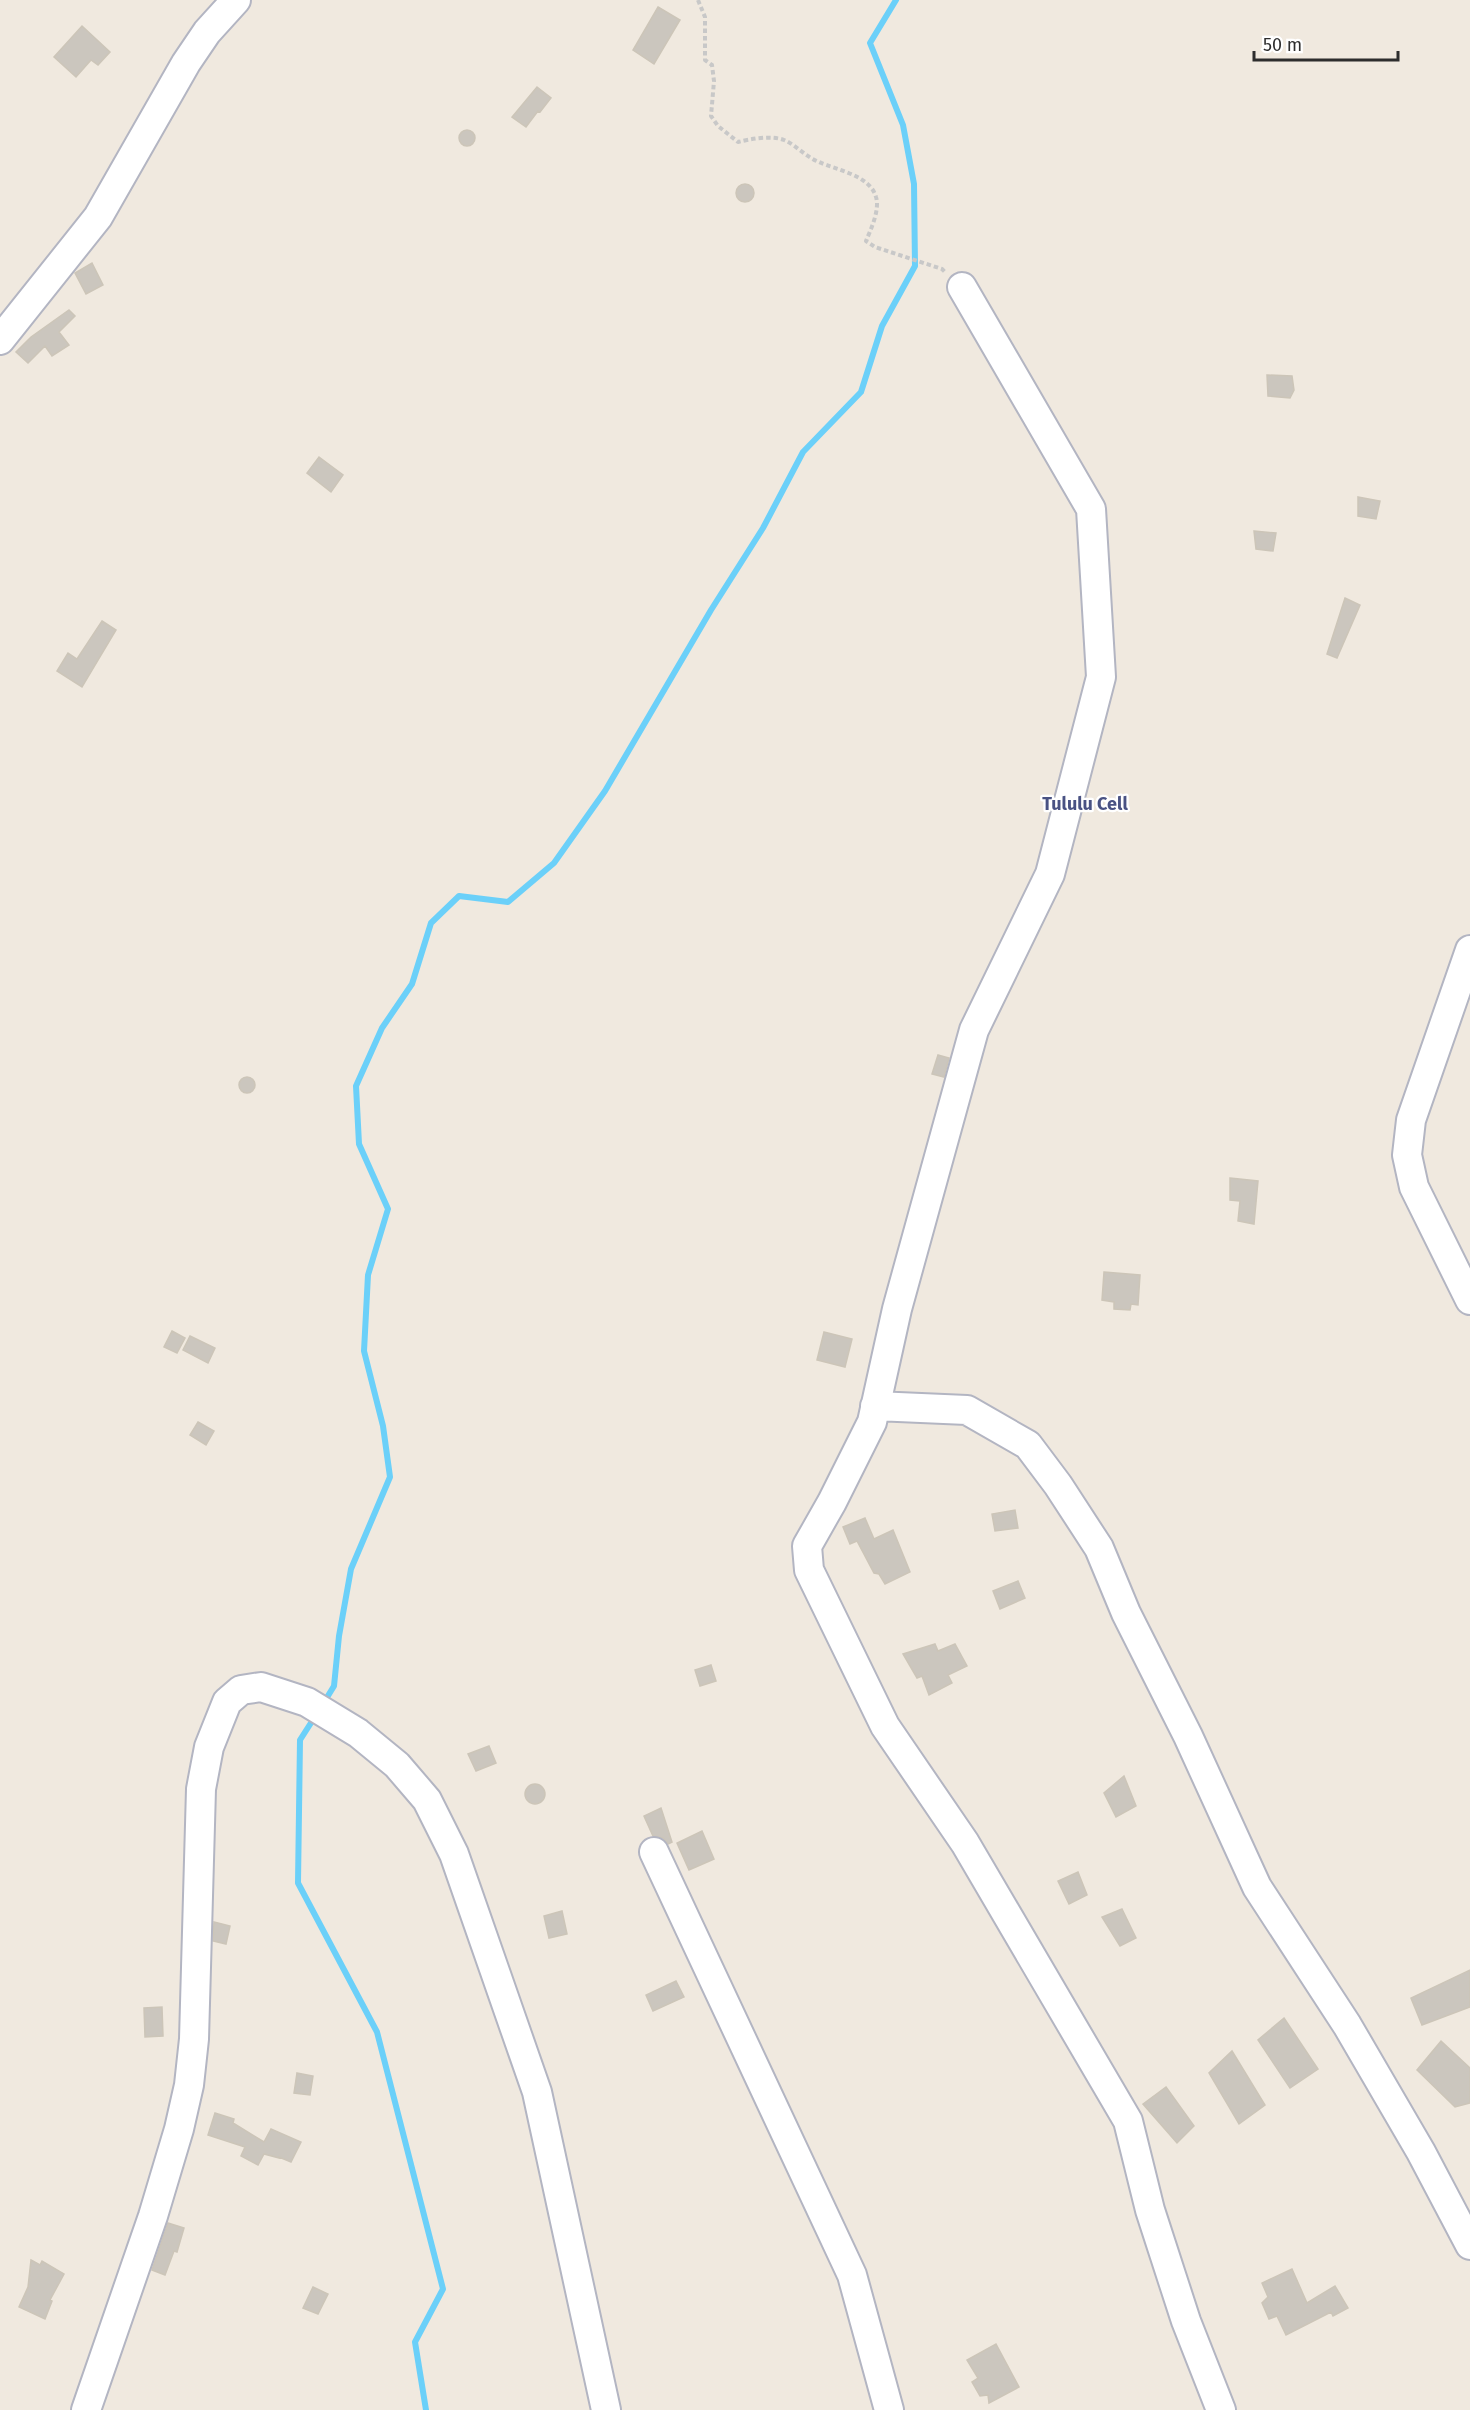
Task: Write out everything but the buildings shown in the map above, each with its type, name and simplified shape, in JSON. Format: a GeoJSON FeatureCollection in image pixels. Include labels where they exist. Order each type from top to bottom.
{"type":"FeatureCollection","features":[{"type":"Feature","properties":{"kind":"street"},"geometry":{"type":"LineString","coordinates":[[0,340],[98,217],[186,63],[207,32],[236,0]]}},
{"type":"Feature","properties":{"kind":"street"},"geometry":{"type":"LineString","coordinates":[[962,287],[1091,510],[1101,677],[1050,874],[974,1030],[897,1309],[872,1422],[807,1546],[809,1570],[885,1726],[965,1843],[1128,2121],[1149,2210],[1186,2321],[1221,2410]]}},
{"type":"Feature","properties":{"kind":"street"},"geometry":{"type":"LineString","coordinates":[[1470,950],[1411,1120],[1407,1155],[1414,1187],[1470,1300]]}},
{"type":"Feature","properties":{"kind":"street"},"geometry":{"type":"LineString","coordinates":[[875,1406],[967,1410],[1028,1446],[1058,1485],[1099,1548],[1126,1613],[1188,1736],[1257,1887],[1347,2025],[1470,2245]]}},
{"type":"Feature","properties":{"kind":"street"},"geometry":{"type":"LineString","coordinates":[[86,2410],[153,2216],[179,2129],[189,2085],[194,2039],[201,1789],[209,1747],[227,1702],[241,1690],[261,1687],[318,1708],[358,1733],[397,1765],[427,1800],[454,1854],[537,2092],[603,2409]]}},
{"type":"Feature","properties":{"kind":"street"},"geometry":{"type":"LineString","coordinates":[[654,1852],[852,2275],[889,2410]]}},
{"type":"Feature","properties":{"kind":"path"},"geometry":{"type":"LineString","coordinates":[[698,0],[705,17],[705,60],[712,65],[711,116],[718,126],[738,142],[751,139],[783,139],[819,162],[838,168],[871,187],[877,198],[873,224],[866,241],[875,248],[928,264]]}},
{"type":"Feature","properties":{"kind":"waterway"},"geometry":{"type":"LineString","coordinates":[[323,1704],[334,1686],[339,1636],[351,1569],[390,1477],[383,1426],[364,1351],[368,1275],[388,1209],[359,1144],[356,1086],[382,1028],[412,984],[431,923],[459,896],[508,902],[554,863],[605,791],[711,610],[763,528],[803,452],[861,392],[882,326],[915,266],[914,184],[903,125],[870,43],[896,0]]}},
{"type":"Feature","properties":{"kind":"waterway"},"geometry":{"type":"LineString","coordinates":[[316,1715],[300,1740],[298,1883],[377,2032],[443,2289],[415,2342],[426,2410]]}},
{"type":"Feature","properties":{"kind":"district","name":"Tululu Cell"},"geometry":{"type":"Point","coordinates":[1085,804]}}]}
